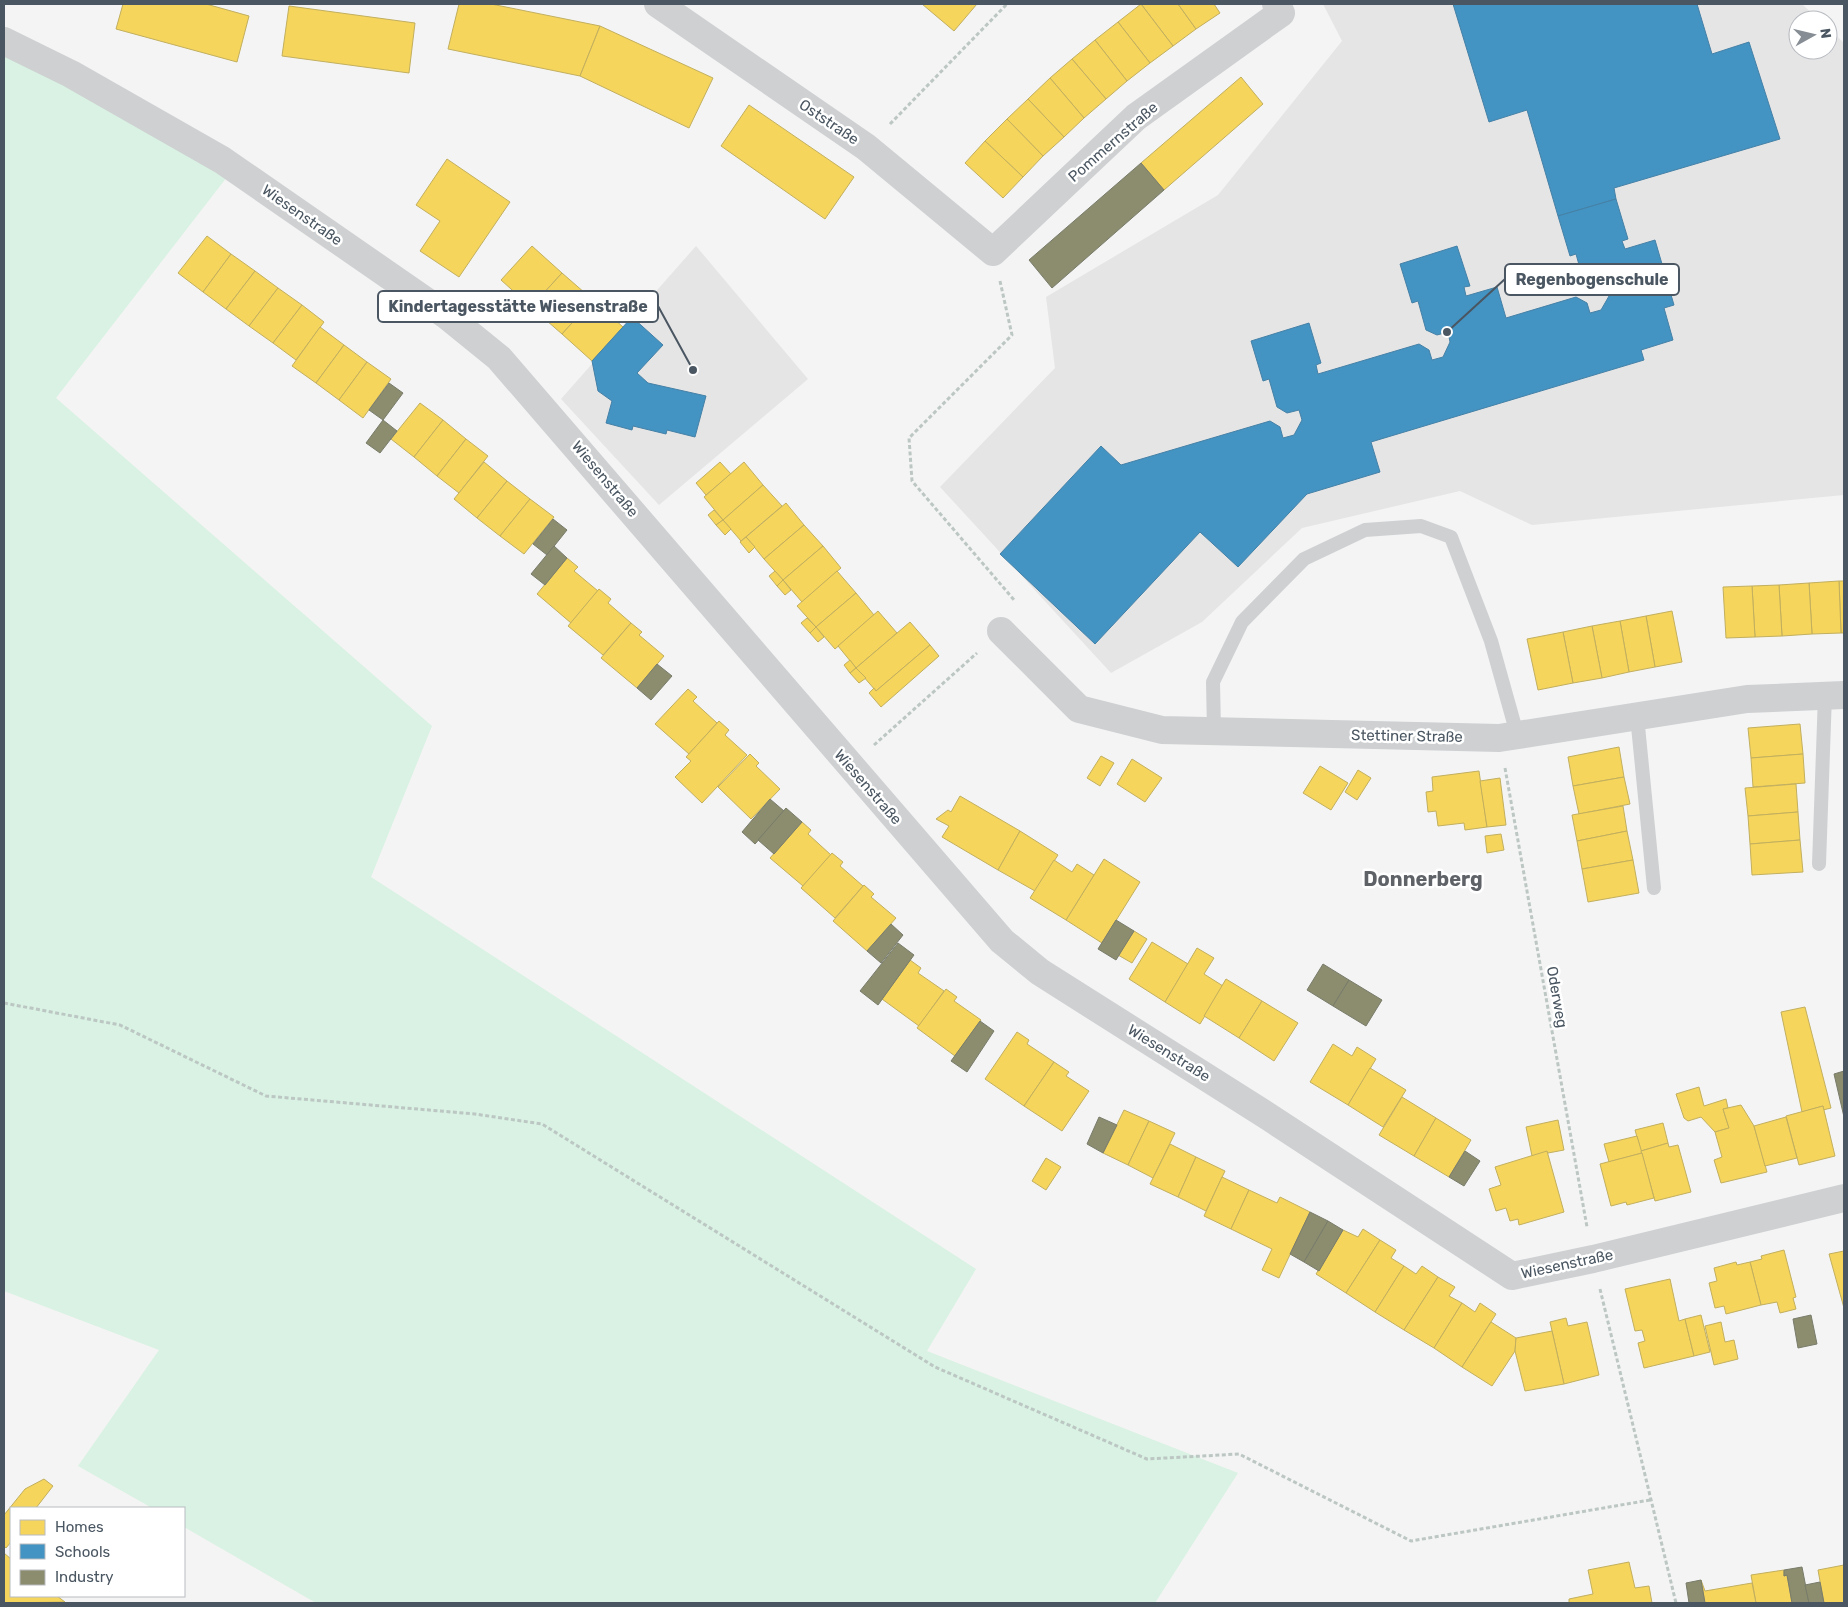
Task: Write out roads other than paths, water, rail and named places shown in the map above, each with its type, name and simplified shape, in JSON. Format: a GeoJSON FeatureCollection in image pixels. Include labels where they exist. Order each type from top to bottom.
{"type":"FeatureCollection","features":[{"type":"Feature","properties":{"kind":"street","name":"Oststraße"},"geometry":{"type":"LineString","coordinates":[[658,4],[866,148],[993,252]]}},
{"type":"Feature","properties":{"kind":"street","name":"Pommernstraße"},"geometry":{"type":"LineString","coordinates":[[993,252],[1136,117],[1281,13],[1276,4]]}},
{"type":"Feature","properties":{"kind":"street","name":"Wiesenstraße"},"geometry":{"type":"LineString","coordinates":[[4,41],[71,74],[222,160],[446,315],[499,358],[1002,942],[1040,972],[1261,1112],[1512,1276],[1593,1260],[1844,1198]]}},
{"type":"Feature","properties":{"kind":"street","name":"Stettiner Straße"},"geometry":{"type":"LineString","coordinates":[[1001,631],[1079,708],[1162,730],[1508,736],[1747,700],[1834,695]]}},
{"type":"Feature","properties":{"kind":"lane"},"geometry":{"type":"LineString","coordinates":[[1214,732],[1213,682],[1242,622],[1304,559],[1365,530],[1421,526],[1451,537],[1491,641],[1508,736]]}},
{"type":"Feature","properties":{"kind":"lane"},"geometry":{"type":"LineString","coordinates":[[1819,864],[1834,695]]}},
{"type":"Feature","properties":{"kind":"lane"},"geometry":{"type":"LineString","coordinates":[[1637,716],[1654,888]]}},
{"type":"Feature","properties":{"kind":"place","name":"Regenbogenschule"},"geometry":{"type":"Point","coordinates":[1447,332]}},
{"type":"Feature","properties":{"kind":"place","name":"Kindertagesstätte Wiesenstraße"},"geometry":{"type":"Point","coordinates":[693,370]}},
{"type":"Feature","properties":{"kind":"district","name":"Donnerberg"},"geometry":{"type":"Point","coordinates":[1423,879]}}]}
